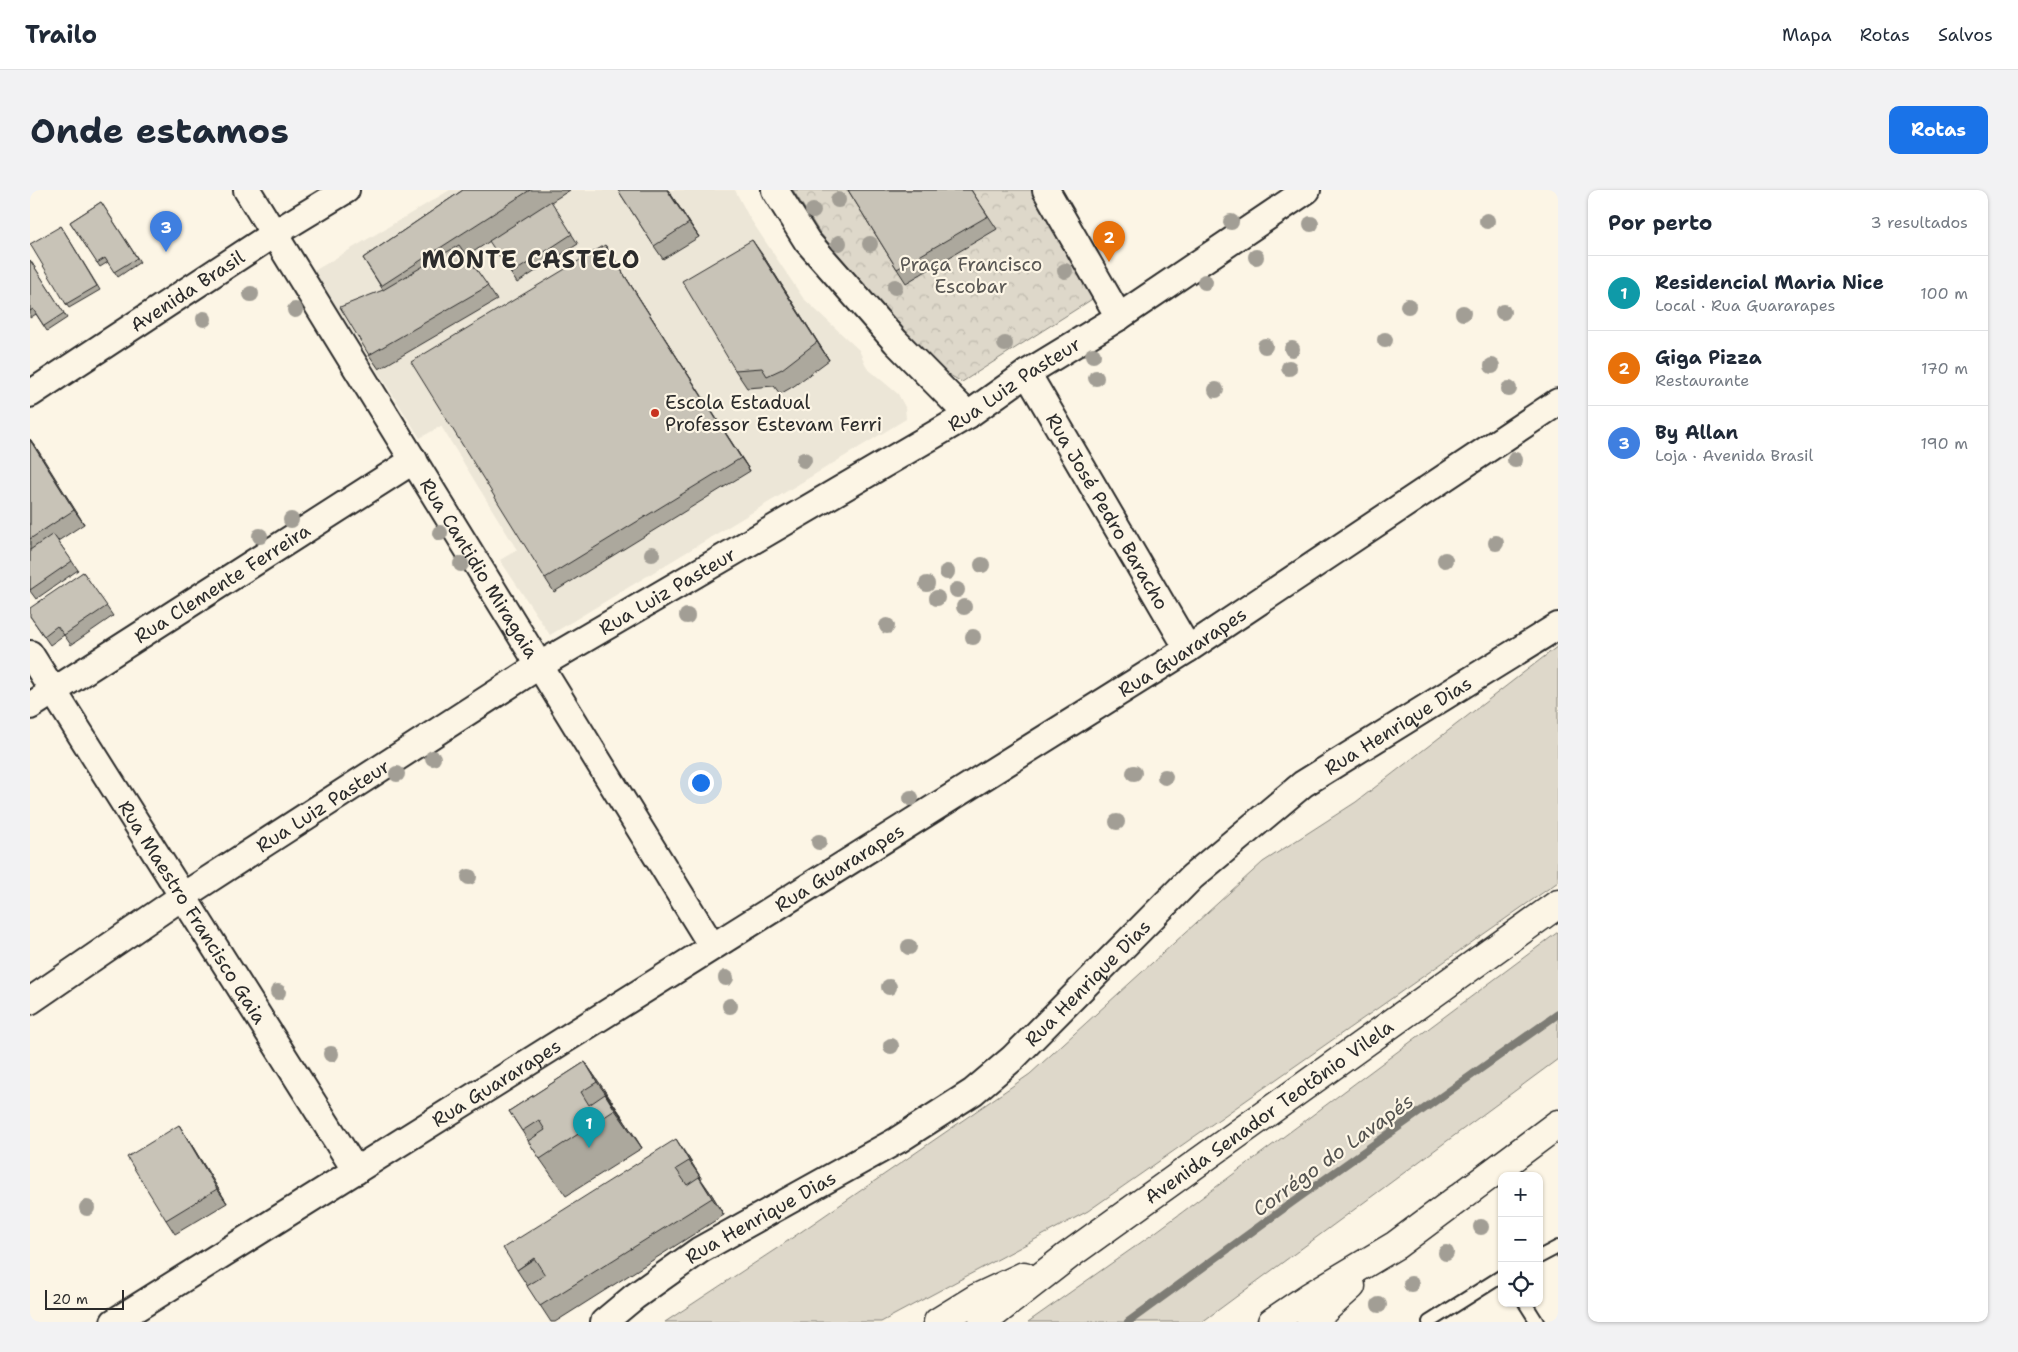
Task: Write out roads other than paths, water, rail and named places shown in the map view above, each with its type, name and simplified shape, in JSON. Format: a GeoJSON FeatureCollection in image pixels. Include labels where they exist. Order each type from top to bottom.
{"type":"FeatureCollection","features":[{"type":"Feature","properties":{"kind":"highway","name":"Avenida Senador Teotônio Vilela"},"geometry":{"type":"LineString","coordinates":[[983,1322],[1069,1254],[1558,904]]}},
{"type":"Feature","properties":{"kind":"highway"},"geometry":{"type":"LineString","coordinates":[[1272,1322],[1309,1296],[1396,1244],[1558,1124]]}},
{"type":"Feature","properties":{"kind":"highway"},"geometry":{"type":"LineString","coordinates":[[1311,1322],[1396,1244]]}},
{"type":"Feature","properties":{"kind":"highway"},"geometry":{"type":"LineString","coordinates":[[938,1322],[977,1298],[1069,1254]]}},
{"type":"Feature","properties":{"kind":"street","name":"Rua Cantidio Miragaia"},"geometry":{"type":"LineString","coordinates":[[247,190],[712,946]]}},
{"type":"Feature","properties":{"kind":"street","name":"Avenida Brasil"},"geometry":{"type":"LineString","coordinates":[[30,394],[275,233],[346,190]]}},
{"type":"Feature","properties":{"kind":"street"},"geometry":{"type":"LineString","coordinates":[[775,190],[807,241],[896,342],[968,415]]}},
{"type":"Feature","properties":{"kind":"street"},"geometry":{"type":"LineString","coordinates":[[1046,190],[1119,317]]}},
{"type":"Feature","properties":{"kind":"street","name":"Rua Luiz Pasteur"},"geometry":{"type":"LineString","coordinates":[[30,1001],[183,896],[540,666],[968,415],[1027,373],[1119,317],[1307,190]]}},
{"type":"Feature","properties":{"kind":"street","name":"Rua José Pedro Baracho"},"geometry":{"type":"LineString","coordinates":[[1027,373],[1188,649]]}},
{"type":"Feature","properties":{"kind":"street","name":"Rua Guararapes"},"geometry":{"type":"LineString","coordinates":[[114,1322],[1188,649],[1558,402]]}},
{"type":"Feature","properties":{"kind":"street","name":"Rua Clemente Ferreira"},"geometry":{"type":"LineString","coordinates":[[30,706],[414,460]]}},
{"type":"Feature","properties":{"kind":"street","name":"Rua Henrique Dias"},"geometry":{"type":"LineString","coordinates":[[604,1322],[634,1297],[700,1250],[898,1140],[973,1092],[1012,1058],[1192,877],[1303,784],[1558,626]]}},
{"type":"Feature","properties":{"kind":"street","name":"Rua Maestro Francisco Gaia"},"geometry":{"type":"LineString","coordinates":[[30,654],[356,1171]]}},
{"type":"Feature","properties":{"kind":"lane"},"geometry":{"type":"LineString","coordinates":[[1543,1254],[1558,1247]]}},
{"type":"Feature","properties":{"kind":"lane"},"geometry":{"type":"LineString","coordinates":[[1429,1322],[1498,1279]]}},
{"type":"Feature","properties":{"kind":"lane"},"geometry":{"type":"LineString","coordinates":[[1528,1307],[1537,1322]]}},
{"type":"Feature","properties":{"kind":"waterway","name":"Corrégo do Lavapés"},"geometry":{"type":"LineString","coordinates":[[1128,1322],[1294,1201],[1558,1014]]}},
{"type":"Feature","properties":{"kind":"place","name":"By Allan"},"geometry":{"type":"Point","coordinates":[166,252]}},
{"type":"Feature","properties":{"kind":"place","name":"Giga Pizza"},"geometry":{"type":"Point","coordinates":[1109,262]}},
{"type":"Feature","properties":{"kind":"place","name":"Escola Estadual Professor Estevam Ferri"},"geometry":{"type":"Point","coordinates":[655,413]}},
{"type":"Feature","properties":{"kind":"place","name":"Residencial Maria Nice"},"geometry":{"type":"Point","coordinates":[589,1148]}},
{"type":"Feature","properties":{"kind":"district","name":"MONTE CASTELO"},"geometry":{"type":"Point","coordinates":[531,260]}},
{"type":"Feature","properties":{"kind":"park label","name":"Praça Francisco Escobar"},"geometry":{"type":"Point","coordinates":[971,275]}}]}
